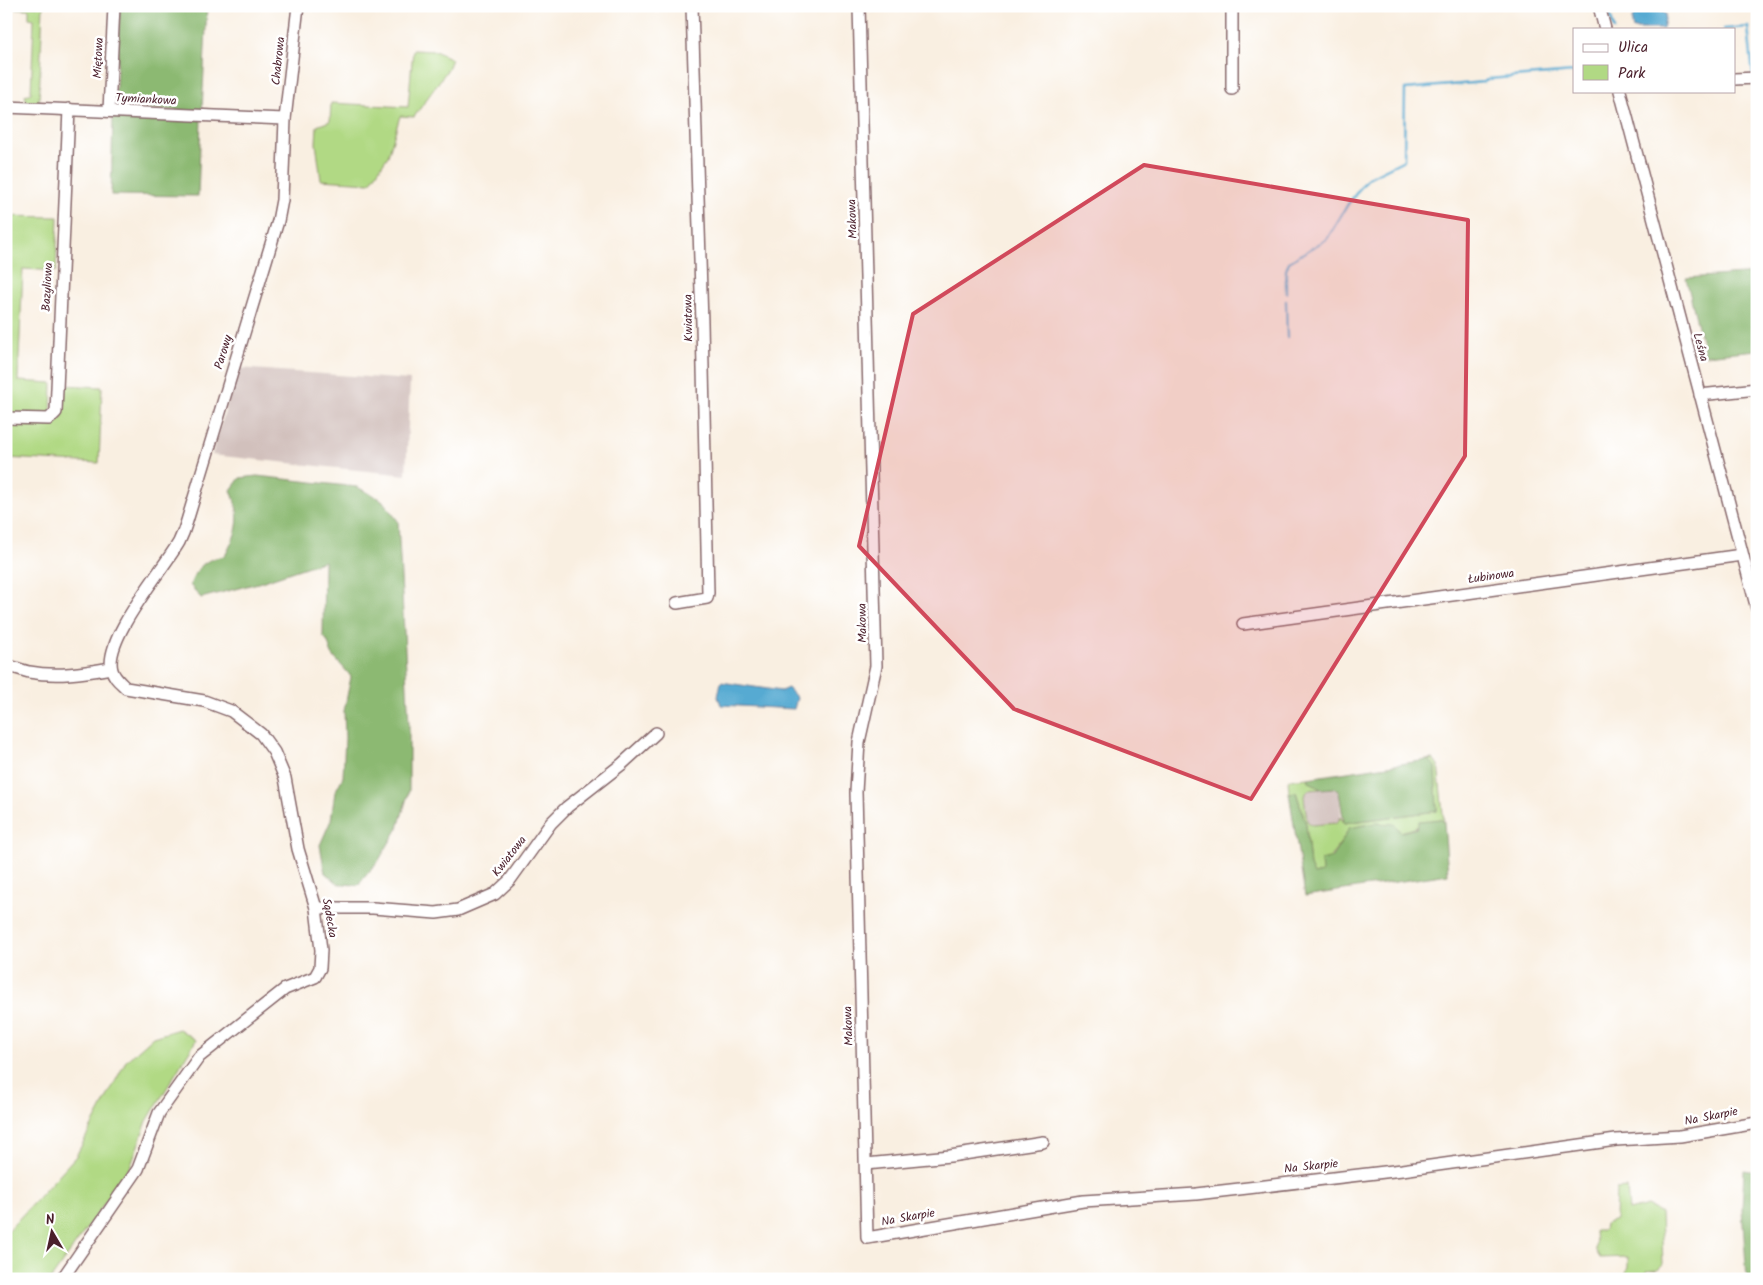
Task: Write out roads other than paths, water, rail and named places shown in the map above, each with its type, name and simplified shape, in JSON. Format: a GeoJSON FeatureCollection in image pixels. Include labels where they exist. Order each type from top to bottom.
{"type":"FeatureCollection","features":[{"type":"Feature","properties":{"kind":"street","name":"Miętowa"},"geometry":{"type":"LineString","coordinates":[[110,111],[114,6]]}},
{"type":"Feature","properties":{"kind":"street","name":"Chabrowa"},"geometry":{"type":"LineString","coordinates":[[285,119],[298,6]]}},
{"type":"Feature","properties":{"kind":"street","name":"Kwiatowa"},"geometry":{"type":"LineString","coordinates":[[677,603],[708,598],[692,6]]}},
{"type":"Feature","properties":{"kind":"street","name":"Makowa"},"geometry":{"type":"LineString","coordinates":[[859,6],[876,666],[859,742],[856,792],[867,1238]]}},
{"type":"Feature","properties":{"kind":"street"},"geometry":{"type":"LineString","coordinates":[[1232,6],[1232,89]]}},
{"type":"Feature","properties":{"kind":"street"},"geometry":{"type":"LineString","coordinates":[[1599,6],[1605,28]]}},
{"type":"Feature","properties":{"kind":"street"},"geometry":{"type":"LineString","coordinates":[[1736,79],[1757,78]]}},
{"type":"Feature","properties":{"kind":"street","name":"Leśna"},"geometry":{"type":"LineString","coordinates":[[1620,92],[1757,609]]}},
{"type":"Feature","properties":{"kind":"street","name":"Tymiankowa"},"geometry":{"type":"LineString","coordinates":[[6,107],[285,119]]}},
{"type":"Feature","properties":{"kind":"street","name":"Bazyliowa"},"geometry":{"type":"LineString","coordinates":[[6,418],[49,419],[56,412],[69,110]]}},
{"type":"Feature","properties":{"kind":"street","name":"Parowy"},"geometry":{"type":"LineString","coordinates":[[111,668],[116,644],[139,599],[180,541],[187,521],[276,230],[282,200],[285,119]]}},
{"type":"Feature","properties":{"kind":"street"},"geometry":{"type":"LineString","coordinates":[[1700,395],[1757,389]]}},
{"type":"Feature","properties":{"kind":"street","name":"Łubinowa"},"geometry":{"type":"LineString","coordinates":[[1243,624],[1742,555]]}},
{"type":"Feature","properties":{"kind":"street"},"geometry":{"type":"LineString","coordinates":[[6,666],[17,667],[27,672],[69,675],[111,668]]}},
{"type":"Feature","properties":{"kind":"street","name":"Sądecka"},"geometry":{"type":"LineString","coordinates":[[62,1279],[138,1169],[159,1113],[199,1057],[285,989],[314,977],[320,968],[321,950],[316,908],[298,849],[286,778],[274,752],[261,734],[231,711],[204,701],[126,688],[116,679],[111,668]]}},
{"type":"Feature","properties":{"kind":"street","name":"Kwiatowa"},"geometry":{"type":"LineString","coordinates":[[316,908],[373,908],[436,913],[458,910],[495,894],[510,880],[551,824],[566,807],[622,764],[656,733]]}},
{"type":"Feature","properties":{"kind":"street","name":"Na Skarpie"},"geometry":{"type":"LineString","coordinates":[[867,1238],[1083,1201],[1196,1194],[1402,1170],[1616,1140],[1680,1136],[1757,1123]]}},
{"type":"Feature","properties":{"kind":"street"},"geometry":{"type":"LineString","coordinates":[[866,1164],[950,1156],[1043,1142]]}},
{"type":"Feature","properties":{"kind":"water"},"geometry":{"type":"Polygon","coordinates":[[[1640,9],[1658,9],[1666,14],[1663,28],[1633,28],[1632,22],[1640,9]]]}},
{"type":"Feature","properties":{"kind":"water"},"geometry":{"type":"Polygon","coordinates":[[[721,682],[781,691],[788,688],[797,698],[794,709],[721,705],[718,697],[721,682]]]}},
{"type":"Feature","properties":{"kind":"waterway"},"geometry":{"type":"LineString","coordinates":[[1608,6],[1614,28]]}},
{"type":"Feature","properties":{"kind":"waterway"},"geometry":{"type":"LineString","coordinates":[[1736,28],[1748,27],[1753,75]]}},
{"type":"Feature","properties":{"kind":"waterway"},"geometry":{"type":"LineString","coordinates":[[1286,293],[1286,270],[1289,262],[1327,239],[1348,204],[1368,178],[1404,160],[1405,89],[1484,82],[1488,79],[1573,72]]}},
{"type":"Feature","properties":{"kind":"waterway"},"geometry":{"type":"LineString","coordinates":[[1286,301],[1287,337]]}}]}
